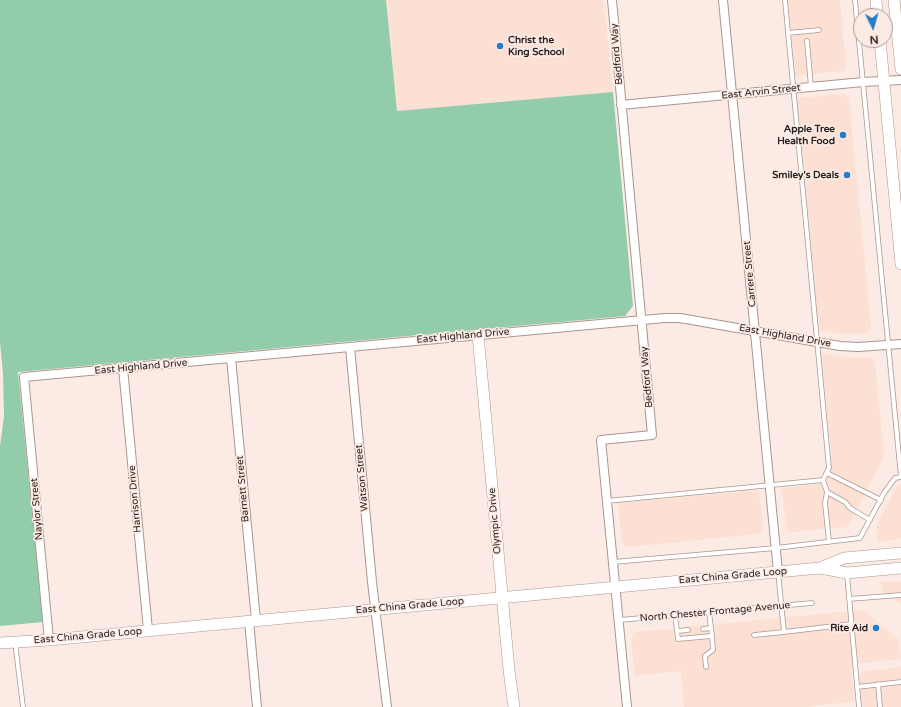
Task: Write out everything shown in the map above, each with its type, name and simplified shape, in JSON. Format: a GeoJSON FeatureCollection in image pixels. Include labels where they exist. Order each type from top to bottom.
{"type":"FeatureCollection","features":[{"type":"Feature","properties":{"kind":"main road"},"geometry":{"type":"LineString","coordinates":[[894,0],[901,69]]}},
{"type":"Feature","properties":{"kind":"main road"},"geometry":{"type":"LineString","coordinates":[[881,48],[901,264]]}},
{"type":"Feature","properties":{"kind":"main road","name":"Olympic Drive"},"geometry":{"type":"LineString","coordinates":[[478,335],[509,670],[514,707]]}},
{"type":"Feature","properties":{"kind":"main road","name":"East China Grade Loop"},"geometry":{"type":"LineString","coordinates":[[820,568],[844,558],[901,553]]}},
{"type":"Feature","properties":{"kind":"main road","name":"East China Grade Loop"},"geometry":{"type":"LineString","coordinates":[[0,643],[49,640],[820,568],[847,573],[901,568]]}},
{"type":"Feature","properties":{"kind":"street","name":"Bedford Way"},"geometry":{"type":"LineString","coordinates":[[612,0],[652,435],[601,440],[627,707]]}},
{"type":"Feature","properties":{"kind":"street","name":"Carrere Street"},"geometry":{"type":"LineString","coordinates":[[724,0],[778,572]]}},
{"type":"Feature","properties":{"kind":"street","name":"East Arvin Street"},"geometry":{"type":"LineString","coordinates":[[621,105],[863,82],[901,80]]}},
{"type":"Feature","properties":{"kind":"street","name":"East Highland Drive"},"geometry":{"type":"LineString","coordinates":[[24,378],[665,318],[680,318],[840,346],[858,347],[901,344]]}},
{"type":"Feature","properties":{"kind":"street","name":"Watson Street"},"geometry":{"type":"LineString","coordinates":[[350,347],[371,574],[387,707]]}},
{"type":"Feature","properties":{"kind":"street","name":"Barnett Street"},"geometry":{"type":"LineString","coordinates":[[231,358],[252,621],[257,707]]}},
{"type":"Feature","properties":{"kind":"street","name":"Harrison Drive"},"geometry":{"type":"LineString","coordinates":[[123,368],[148,630]]}},
{"type":"Feature","properties":{"kind":"street","name":"Naylor Street"},"geometry":{"type":"LineString","coordinates":[[24,378],[49,640]]}},
{"type":"Feature","properties":{"kind":"lane"},"geometry":{"type":"LineString","coordinates":[[785,0],[829,468],[823,480],[827,492],[825,504],[829,542]]}},
{"type":"Feature","properties":{"kind":"lane"},"geometry":{"type":"LineString","coordinates":[[613,562],[776,548],[860,538],[884,493],[895,478],[901,477],[855,0]]}},
{"type":"Feature","properties":{"kind":"lane"},"geometry":{"type":"LineString","coordinates":[[788,33],[819,30]]}},
{"type":"Feature","properties":{"kind":"lane"},"geometry":{"type":"LineString","coordinates":[[807,42],[811,87]]}},
{"type":"Feature","properties":{"kind":"lane"},"geometry":{"type":"LineString","coordinates":[[827,473],[881,500]]}},
{"type":"Feature","properties":{"kind":"lane"},"geometry":{"type":"LineString","coordinates":[[607,501],[823,480]]}},
{"type":"Feature","properties":{"kind":"lane"},"geometry":{"type":"LineString","coordinates":[[827,492],[846,502],[850,508],[870,520]]}},
{"type":"Feature","properties":{"kind":"lane"},"geometry":{"type":"LineString","coordinates":[[778,572],[784,632]]}},
{"type":"Feature","properties":{"kind":"lane"},"geometry":{"type":"LineString","coordinates":[[847,573],[859,707]]}},
{"type":"Feature","properties":{"kind":"lane"},"geometry":{"type":"LineString","coordinates":[[849,599],[901,594]]}},
{"type":"Feature","properties":{"kind":"lane","name":"North Chester Frontage Avenue"},"geometry":{"type":"LineString","coordinates":[[618,620],[812,603]]}},
{"type":"Feature","properties":{"kind":"lane"},"geometry":{"type":"LineString","coordinates":[[706,667],[705,656],[713,650],[709,612]]}},
{"type":"Feature","properties":{"kind":"lane"},"geometry":{"type":"LineString","coordinates":[[675,615],[678,639],[712,636]]}},
{"type":"Feature","properties":{"kind":"lane"},"geometry":{"type":"LineString","coordinates":[[754,635],[851,624]]}},
{"type":"Feature","properties":{"kind":"lane"},"geometry":{"type":"LineString","coordinates":[[703,629],[711,628]]}},
{"type":"Feature","properties":{"kind":"lane"},"geometry":{"type":"LineString","coordinates":[[677,631],[688,630]]}},
{"type":"Feature","properties":{"kind":"lane"},"geometry":{"type":"LineString","coordinates":[[15,642],[23,707]]}},
{"type":"Feature","properties":{"kind":"lane"},"geometry":{"type":"LineString","coordinates":[[857,686],[901,682]]}},
{"type":"Feature","properties":{"kind":"lane"},"geometry":{"type":"LineString","coordinates":[[878,684],[880,707]]}},
{"type":"Feature","properties":{"kind":"shaded area","name":"Christ the King School"},"geometry":{"type":"Polygon","coordinates":[[[386,0],[604,0],[613,92],[397,111],[386,0]]]}},
{"type":"Feature","properties":{"kind":"shaded area"},"geometry":{"type":"Polygon","coordinates":[[[788,0],[840,0],[846,64],[843,71],[795,76],[788,0]]]}},
{"type":"Feature","properties":{"kind":"shaded area"},"geometry":{"type":"Polygon","coordinates":[[[842,94],[849,98],[871,326],[867,333],[862,334],[843,334],[819,330],[797,98],[842,94]]]}},
{"type":"Feature","properties":{"kind":"shaded area"},"geometry":{"type":"Polygon","coordinates":[[[821,353],[847,357],[869,357],[875,362],[884,456],[848,527],[793,532],[786,528],[782,488],[818,484],[832,460],[821,353]]]}},
{"type":"Feature","properties":{"kind":"shaded area"},"geometry":{"type":"Polygon","coordinates":[[[901,485],[901,539],[878,542],[876,527],[897,486],[901,485]]]}},
{"type":"Feature","properties":{"kind":"shaded area"},"geometry":{"type":"Polygon","coordinates":[[[759,490],[763,527],[759,534],[629,547],[625,546],[622,542],[618,503],[759,490]]]}},
{"type":"Feature","properties":{"kind":"shaded area"},"geometry":{"type":"Polygon","coordinates":[[[901,581],[901,605],[882,590],[881,582],[901,581]]]}},
{"type":"Feature","properties":{"kind":"shaded area"},"geometry":{"type":"Polygon","coordinates":[[[860,610],[865,611],[899,640],[901,659],[851,664],[854,701],[808,707],[684,707],[681,671],[635,676],[631,639],[635,632],[860,610]]]}},
{"type":"Feature","properties":{"kind":"shaded area"},"geometry":{"type":"Polygon","coordinates":[[[901,667],[901,707],[862,707],[859,674],[863,671],[901,667]]]}},
{"type":"Feature","properties":{"kind":"green space"},"geometry":{"type":"Polygon","coordinates":[[[0,0],[386,0],[397,111],[613,92],[633,306],[625,316],[18,372],[43,622],[0,626],[0,446],[4,416],[3,374],[0,342],[0,0]]]}},
{"type":"Feature","properties":{"kind":"place","name":"Christ the King School"},"geometry":{"type":"Point","coordinates":[500,46]}},
{"type":"Feature","properties":{"kind":"place","name":"Apple Tree Health Food"},"geometry":{"type":"Point","coordinates":[843,135]}},
{"type":"Feature","properties":{"kind":"place","name":"Smiley's Deals"},"geometry":{"type":"Point","coordinates":[847,175]}},
{"type":"Feature","properties":{"kind":"place","name":"Rite Aid"},"geometry":{"type":"Point","coordinates":[876,628]}}]}
